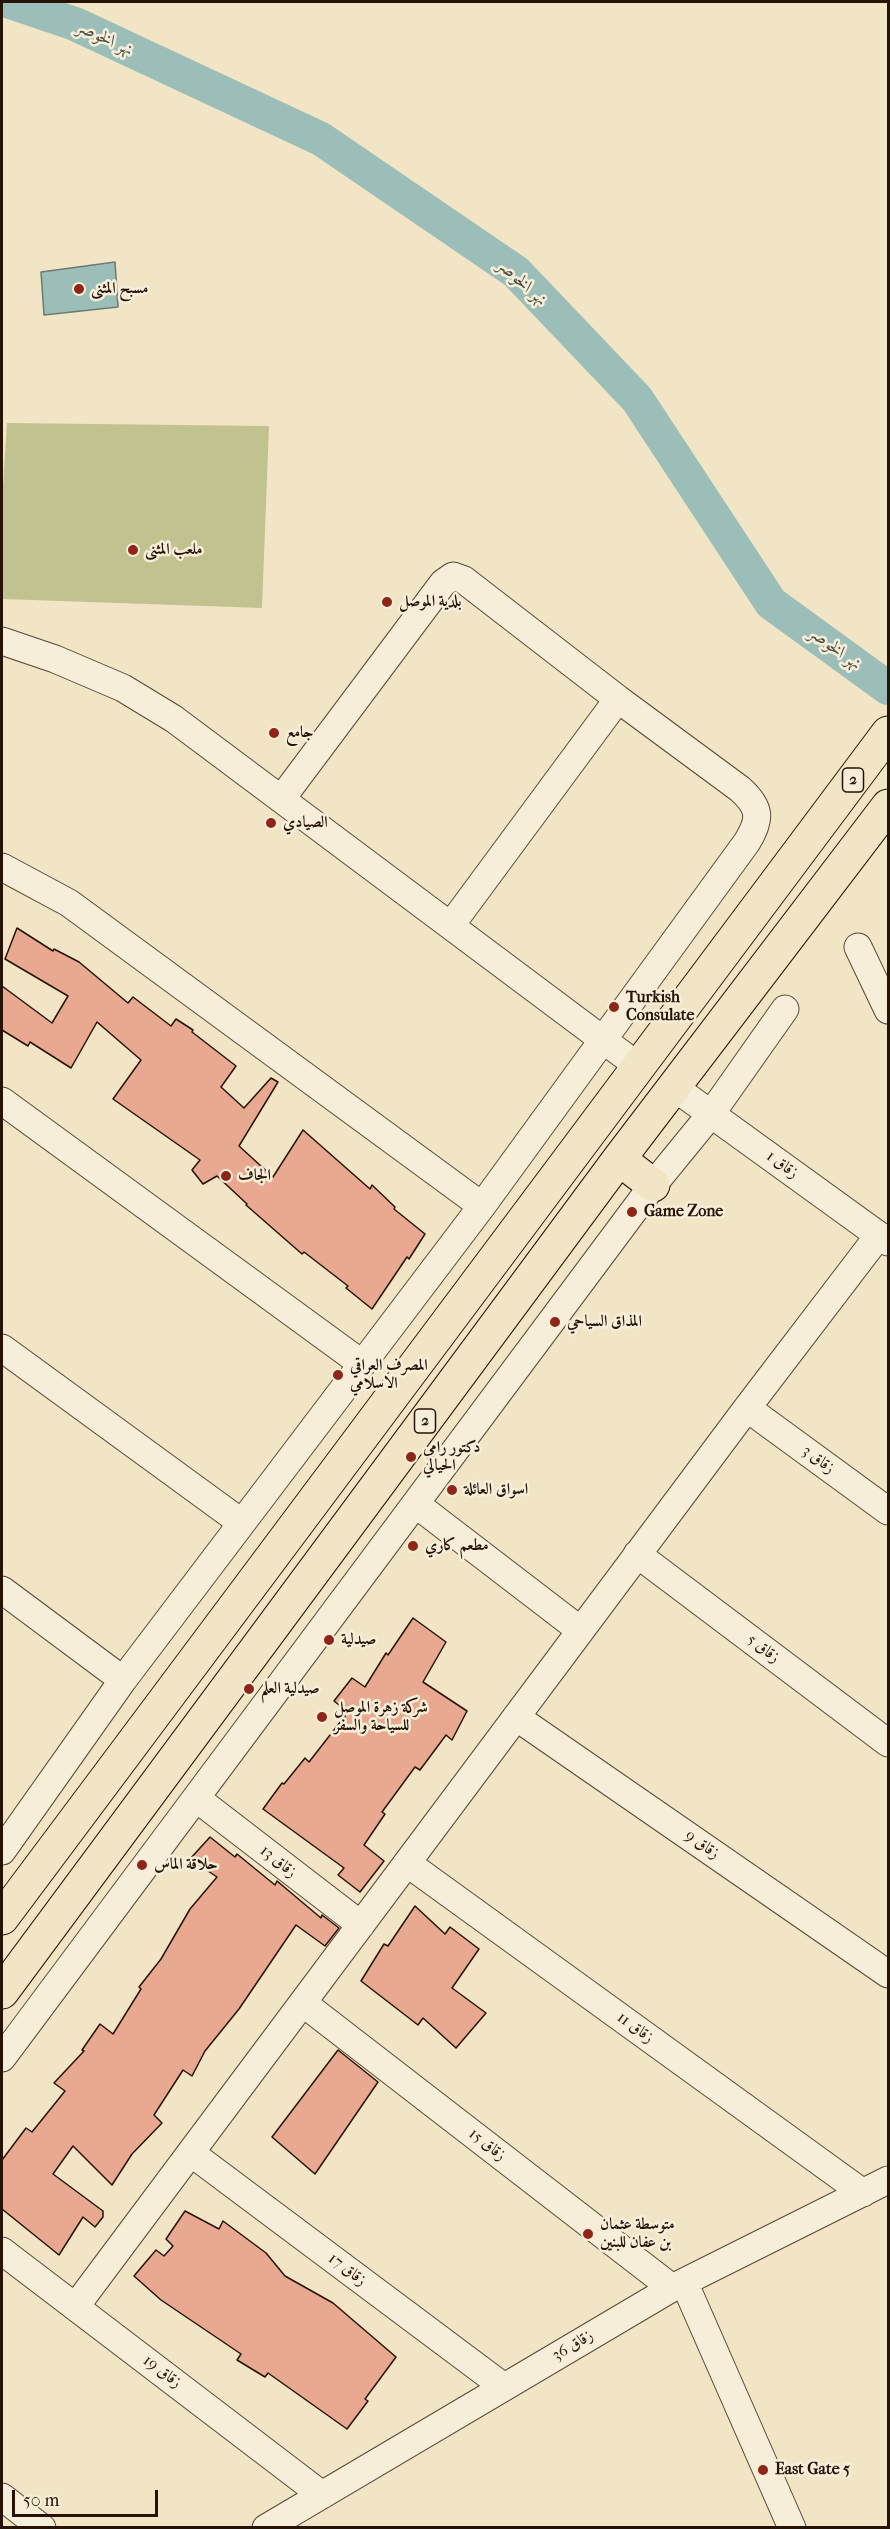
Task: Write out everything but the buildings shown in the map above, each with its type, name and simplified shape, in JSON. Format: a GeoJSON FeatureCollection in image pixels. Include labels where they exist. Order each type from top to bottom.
{"type":"FeatureCollection","features":[{"type":"Feature","properties":{"kind":"highway","name":"2"},"geometry":{"type":"LineString","coordinates":[[2,1918],[888,733]]}},
{"type":"Feature","properties":{"kind":"highway","name":"2"},"geometry":{"type":"LineString","coordinates":[[2,1992],[619,1159],[888,806]]}},
{"type":"Feature","properties":{"kind":"highway"},"geometry":{"type":"LineString","coordinates":[[619,1159],[653,1185]]}},
{"type":"Feature","properties":{"kind":"street"},"geometry":{"type":"LineString","coordinates":[[3,1846],[123,1680],[482,1206],[604,1040],[747,842],[756,828],[758,814],[752,800],[740,789],[618,699],[464,580],[453,576],[443,583],[282,798]]}},
{"type":"Feature","properties":{"kind":"street"},"geometry":{"type":"LineString","coordinates":[[2,641],[55,659],[123,688],[174,719],[638,1066]]}},
{"type":"Feature","properties":{"kind":"street"},"geometry":{"type":"LineString","coordinates":[[451,925],[618,699]]}},
{"type":"Feature","properties":{"kind":"street"},"geometry":{"type":"LineString","coordinates":[[2,867],[34,882],[69,903],[482,1206]]}},
{"type":"Feature","properties":{"kind":"street"},"geometry":{"type":"LineString","coordinates":[[858,946],[888,1010]]}},
{"type":"Feature","properties":{"kind":"street"},"geometry":{"type":"LineString","coordinates":[[2,2058],[417,1505],[653,1185],[711,1114],[785,1009]]}},
{"type":"Feature","properties":{"kind":"street","name":"زقاق 1"},"geometry":{"type":"LineString","coordinates":[[675,1088],[884,1238]]}},
{"type":"Feature","properties":{"kind":"street"},"geometry":{"type":"LineString","coordinates":[[2,1101],[361,1363]]}},
{"type":"Feature","properties":{"kind":"street"},"geometry":{"type":"LineString","coordinates":[[76,2307],[747,1408],[884,1238]]}},
{"type":"Feature","properties":{"kind":"street"},"geometry":{"type":"LineString","coordinates":[[2,1348],[242,1523]]}},
{"type":"Feature","properties":{"kind":"street","name":"زقاق 3"},"geometry":{"type":"LineString","coordinates":[[747,1408],[888,1511]]}},
{"type":"Feature","properties":{"kind":"street"},"geometry":{"type":"LineString","coordinates":[[417,1505],[580,1630]]}},
{"type":"Feature","properties":{"kind":"street","name":"زقاق 5"},"geometry":{"type":"LineString","coordinates":[[637,1554],[888,1743]]}},
{"type":"Feature","properties":{"kind":"street"},"geometry":{"type":"LineString","coordinates":[[2,1590],[123,1680]]}},
{"type":"Feature","properties":{"kind":"street","name":"زقاق 9"},"geometry":{"type":"LineString","coordinates":[[516,1717],[888,1974]]}},
{"type":"Feature","properties":{"kind":"street","name":"زقاق 13"},"geometry":{"type":"LineString","coordinates":[[196,1798],[361,1925]]}},
{"type":"Feature","properties":{"kind":"street","name":"زقاق 11"},"geometry":{"type":"LineString","coordinates":[[407,1863],[863,2193]]}},
{"type":"Feature","properties":{"kind":"street","name":"زقاق 15"},"geometry":{"type":"LineString","coordinates":[[303,2003],[678,2285]]}},
{"type":"Feature","properties":{"kind":"street","name":"زقاق 17"},"geometry":{"type":"LineString","coordinates":[[191,2153],[504,2387]]}},
{"type":"Feature","properties":{"kind":"street","name":"زقاق 36"},"geometry":{"type":"LineString","coordinates":[[266,2528],[678,2285],[888,2180]]}},
{"type":"Feature","properties":{"kind":"street","name":"زقاق 19"},"geometry":{"type":"LineString","coordinates":[[2,2252],[322,2495]]}},
{"type":"Feature","properties":{"kind":"street"},"geometry":{"type":"LineString","coordinates":[[678,2285],[792,2528]]}},
{"type":"Feature","properties":{"kind":"street"},"geometry":{"type":"LineString","coordinates":[[2,2497],[42,2528]]}},
{"type":"Feature","properties":{"kind":"green space","name":"ملعب المثنى"},"geometry":{"type":"Polygon","coordinates":[[[7,423],[269,426],[262,608],[2,599],[2,501],[7,423]]]}},
{"type":"Feature","properties":{"kind":"water","name":"مسبح المثنى"},"geometry":{"type":"Polygon","coordinates":[[[115,262],[118,307],[44,315],[41,272],[115,262]]]}},
{"type":"Feature","properties":{"kind":"waterway","name":"نهر الخوصر"},"geometry":{"type":"LineString","coordinates":[[10,2],[75,24],[321,139],[516,272],[637,399],[771,603],[888,688]]}},
{"type":"Feature","properties":{"kind":"place","name":"مسبح المثنى"},"geometry":{"type":"Point","coordinates":[79,289]}},
{"type":"Feature","properties":{"kind":"place","name":"ملعب المثنى"},"geometry":{"type":"Point","coordinates":[133,550]}},
{"type":"Feature","properties":{"kind":"place","name":"بلدية الموصل"},"geometry":{"type":"Point","coordinates":[387,602]}},
{"type":"Feature","properties":{"kind":"place","name":"جامع"},"geometry":{"type":"Point","coordinates":[274,733]}},
{"type":"Feature","properties":{"kind":"place","name":"الصيادي"},"geometry":{"type":"Point","coordinates":[271,823]}},
{"type":"Feature","properties":{"kind":"place","name":"Turkish Consulate"},"geometry":{"type":"Point","coordinates":[614,1007]}},
{"type":"Feature","properties":{"kind":"place","name":"الجاف"},"geometry":{"type":"Point","coordinates":[226,1176]}},
{"type":"Feature","properties":{"kind":"place","name":"Game Zone"},"geometry":{"type":"Point","coordinates":[632,1212]}},
{"type":"Feature","properties":{"kind":"place","name":"المذاق السياحي"},"geometry":{"type":"Point","coordinates":[555,1322]}},
{"type":"Feature","properties":{"kind":"place","name":"المصرف العراقي الاسلامي"},"geometry":{"type":"Point","coordinates":[338,1375]}},
{"type":"Feature","properties":{"kind":"place","name":"دكتور رامي الحيالي"},"geometry":{"type":"Point","coordinates":[411,1457]}},
{"type":"Feature","properties":{"kind":"place","name":"اسواق العائلة"},"geometry":{"type":"Point","coordinates":[452,1490]}},
{"type":"Feature","properties":{"kind":"place","name":"مطعم كاري"},"geometry":{"type":"Point","coordinates":[413,1546]}},
{"type":"Feature","properties":{"kind":"place","name":"صيدلية"},"geometry":{"type":"Point","coordinates":[329,1640]}},
{"type":"Feature","properties":{"kind":"place","name":"صيدلية العلم"},"geometry":{"type":"Point","coordinates":[249,1689]}},
{"type":"Feature","properties":{"kind":"place","name":"شركة زهرة الموصل للسياحة والسفر"},"geometry":{"type":"Point","coordinates":[322,1717]}},
{"type":"Feature","properties":{"kind":"place","name":"حلاقة الماس"},"geometry":{"type":"Point","coordinates":[142,1865]}},
{"type":"Feature","properties":{"kind":"place","name":"متوسطة عثمان بن عفان للبنين"},"geometry":{"type":"Point","coordinates":[588,2234]}},
{"type":"Feature","properties":{"kind":"place","name":"East Gate 5"},"geometry":{"type":"Point","coordinates":[763,2470]}}]}
